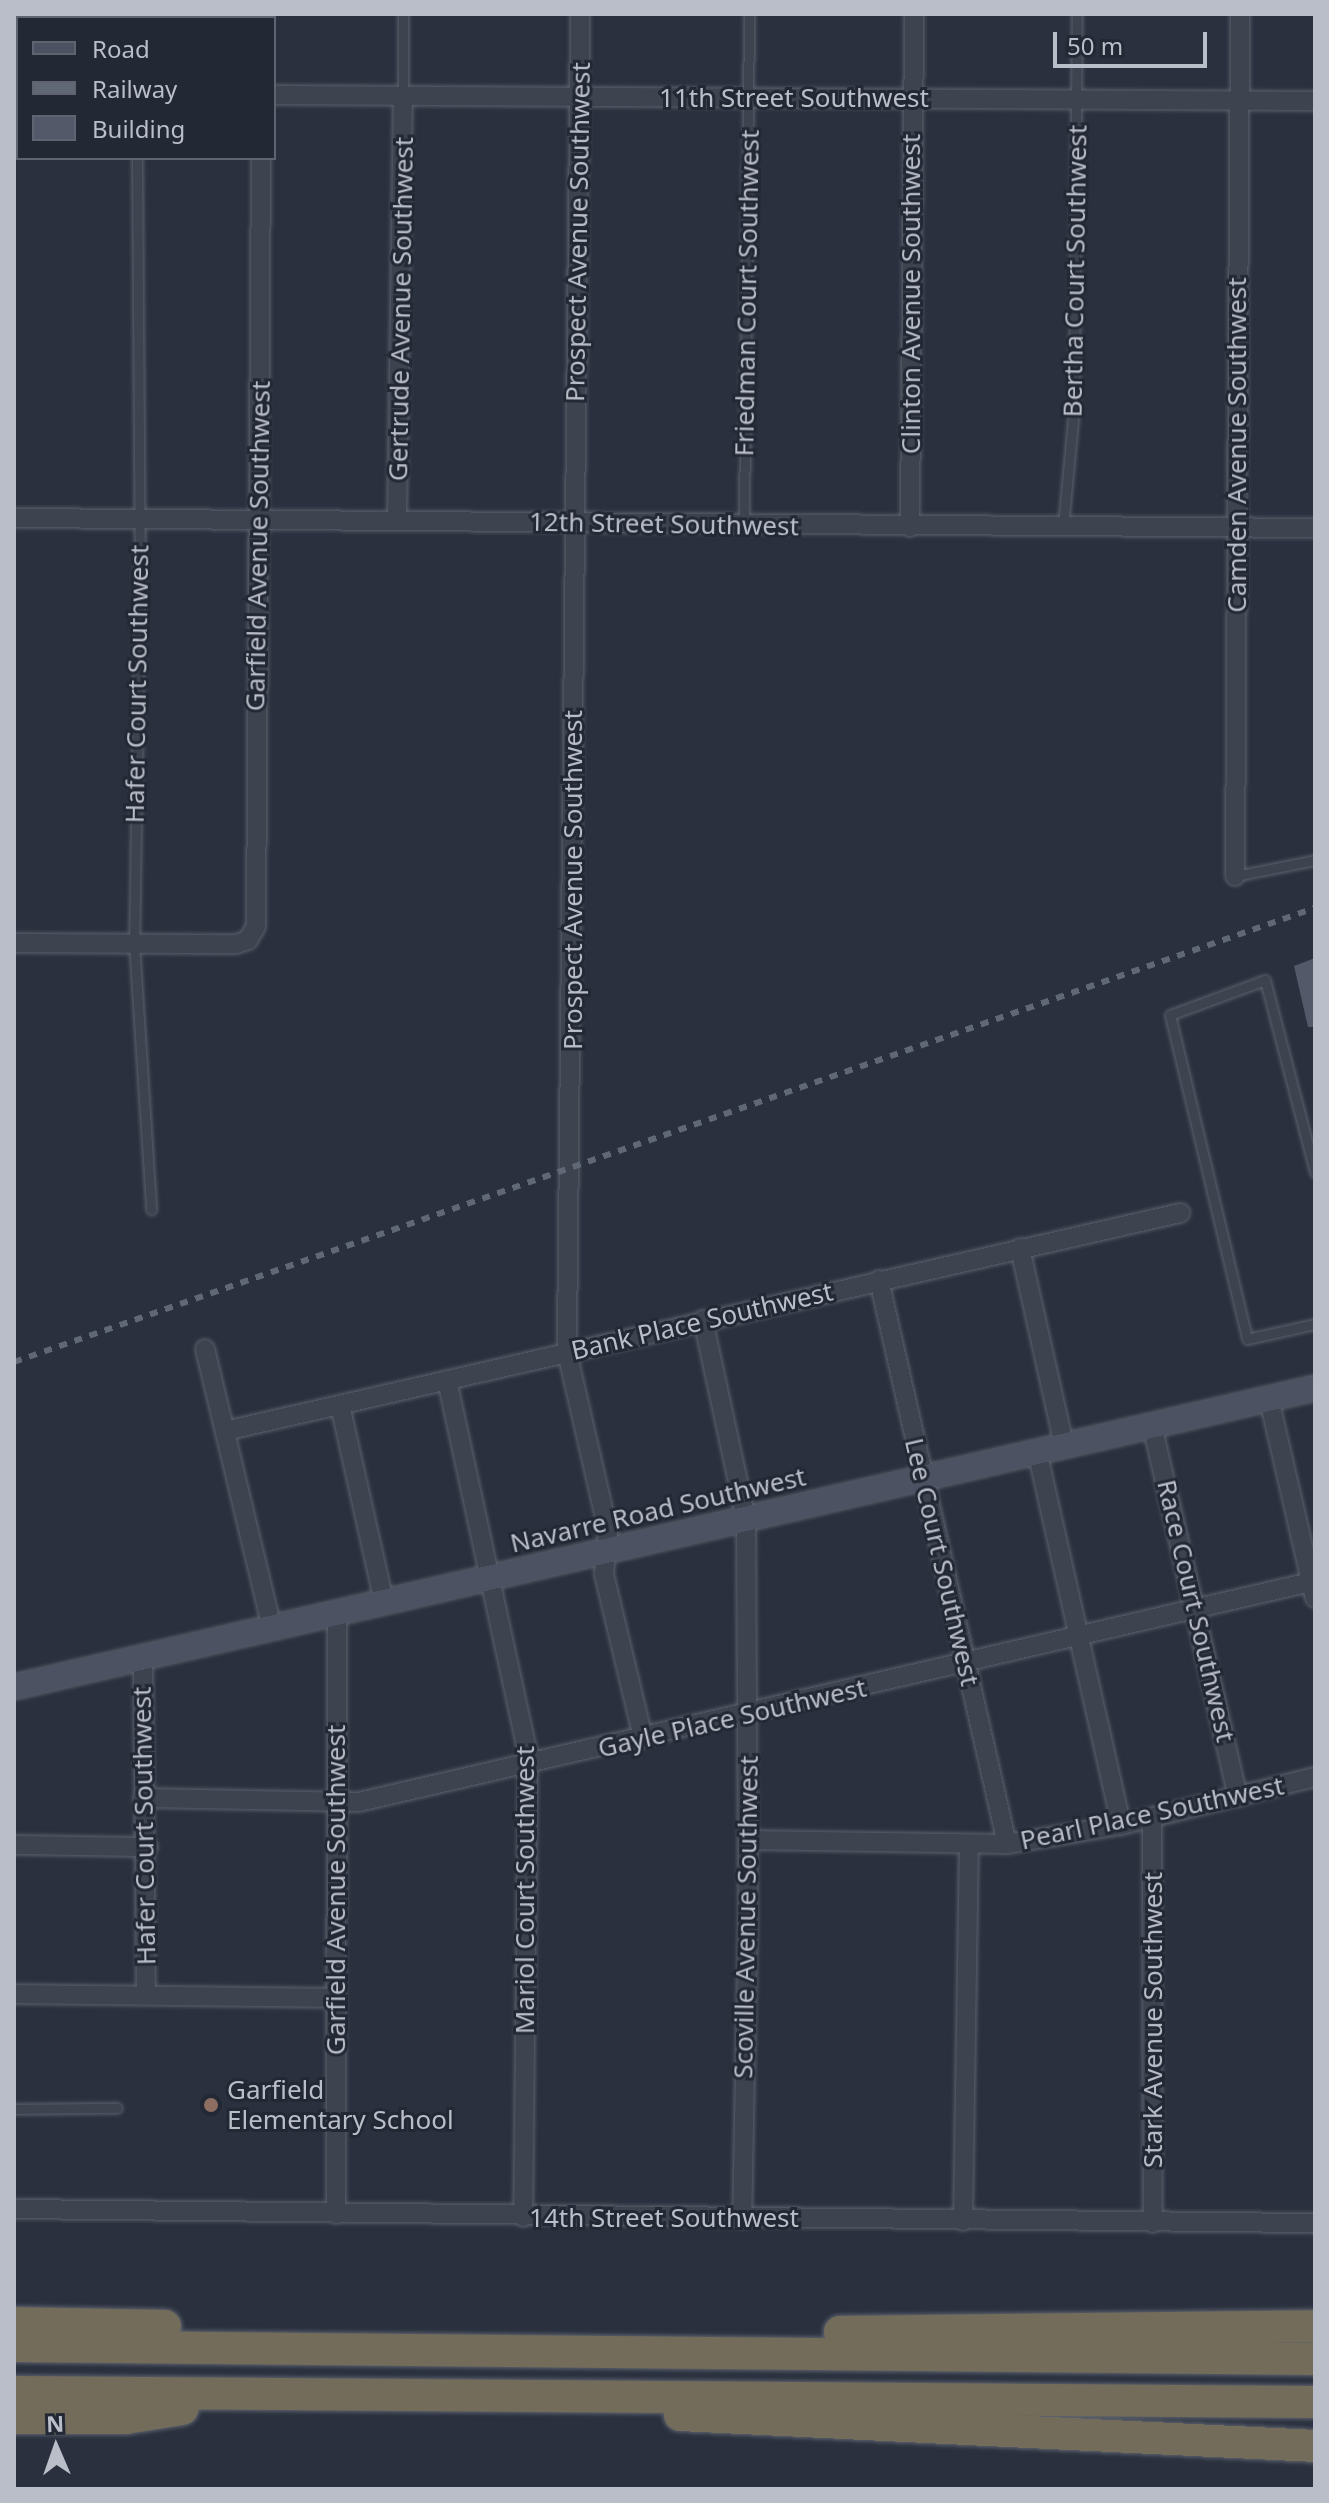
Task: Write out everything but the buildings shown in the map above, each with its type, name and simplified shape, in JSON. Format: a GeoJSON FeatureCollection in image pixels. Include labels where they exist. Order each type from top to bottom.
{"type":"FeatureCollection","features":[{"type":"Feature","properties":{"kind":"highway"},"geometry":{"type":"LineString","coordinates":[[14,2323],[194,2326],[273,2346]]}},
{"type":"Feature","properties":{"kind":"highway"},"geometry":{"type":"LineString","coordinates":[[565,2348],[839,2332],[1315,2326]]}},
{"type":"Feature","properties":{"kind":"highway"},"geometry":{"type":"LineString","coordinates":[[14,2346],[565,2348],[1315,2359]]}},
{"type":"Feature","properties":{"kind":"highway"},"geometry":{"type":"LineString","coordinates":[[14,2392],[1315,2402]]}},
{"type":"Feature","properties":{"kind":"highway"},"geometry":{"type":"LineString","coordinates":[[14,2418],[126,2418],[274,2395]]}},
{"type":"Feature","properties":{"kind":"highway"},"geometry":{"type":"LineString","coordinates":[[546,2397],[728,2421],[1315,2446]]}},
{"type":"Feature","properties":{"kind":"street","name":"Prospect Avenue Southwest"},"geometry":{"type":"LineString","coordinates":[[580,14],[567,1352],[608,1531],[604,1574],[643,1738]]}},
{"type":"Feature","properties":{"kind":"street","name":"Clinton Avenue Southwest"},"geometry":{"type":"LineString","coordinates":[[910,527],[914,14]]}},
{"type":"Feature","properties":{"kind":"street","name":"Camden Avenue Southwest"},"geometry":{"type":"LineString","coordinates":[[1235,876],[1240,14]]}},
{"type":"Feature","properties":{"kind":"street","name":"11th Street Southwest"},"geometry":{"type":"LineString","coordinates":[[276,95],[1315,101]]}},
{"type":"Feature","properties":{"kind":"street","name":"Gertrude Avenue Southwest"},"geometry":{"type":"LineString","coordinates":[[397,520],[403,97]]}},
{"type":"Feature","properties":{"kind":"street","name":"Garfield Avenue Southwest"},"geometry":{"type":"LineString","coordinates":[[134,943],[236,944],[253,934],[261,160]]}},
{"type":"Feature","properties":{"kind":"street","name":"12th Street Southwest"},"geometry":{"type":"LineString","coordinates":[[14,518],[1315,528]]}},
{"type":"Feature","properties":{"kind":"street"},"geometry":{"type":"LineString","coordinates":[[14,943],[134,943]]}},
{"type":"Feature","properties":{"kind":"street","name":"Bank Place Southwest"},"geometry":{"type":"LineString","coordinates":[[225,1431],[1180,1213]]}},
{"type":"Feature","properties":{"kind":"street"},"geometry":{"type":"LineString","coordinates":[[1020,1248],[1064,1445]]}},
{"type":"Feature","properties":{"kind":"street","name":"Lee Court Southwest"},"geometry":{"type":"LineString","coordinates":[[879,1280],[1007,1844]]}},
{"type":"Feature","properties":{"kind":"street","name":"Scoville Avenue Southwest"},"geometry":{"type":"LineString","coordinates":[[703,1320],[746,1519],[748,1840],[742,2219]]}},
{"type":"Feature","properties":{"kind":"street"},"geometry":{"type":"LineString","coordinates":[[205,1349],[272,1628]]}},
{"type":"Feature","properties":{"kind":"street","name":"Mariol Court Southwest"},"geometry":{"type":"LineString","coordinates":[[447,1380],[492,1577],[528,1766],[523,2217]]}},
{"type":"Feature","properties":{"kind":"street","name":"Navarre Road Southwest"},"geometry":{"type":"LineString","coordinates":[[14,1687],[1315,1388]]}},
{"type":"Feature","properties":{"kind":"street"},"geometry":{"type":"LineString","coordinates":[[1269,1399],[1314,1587]]}},
{"type":"Feature","properties":{"kind":"street"},"geometry":{"type":"LineString","coordinates":[[340,1405],[384,1602]]}},
{"type":"Feature","properties":{"kind":"street","name":"Race Court Southwest"},"geometry":{"type":"LineString","coordinates":[[1152,1425],[1238,1797]]}},
{"type":"Feature","properties":{"kind":"street"},"geometry":{"type":"LineString","coordinates":[[1037,1451],[1121,1825]]}},
{"type":"Feature","properties":{"kind":"street","name":"Gayle Place Southwest"},"geometry":{"type":"LineString","coordinates":[[143,1798],[359,1802],[528,1766],[1196,1609],[1314,1587]]}},
{"type":"Feature","properties":{"kind":"street","name":"Garfield Avenue Southwest"},"geometry":{"type":"LineString","coordinates":[[336,2214],[337,1613]]}},
{"type":"Feature","properties":{"kind":"street","name":"Hafer Court Southwest"},"geometry":{"type":"LineString","coordinates":[[143,1658],[143,1798],[148,1847],[146,1994]]}},
{"type":"Feature","properties":{"kind":"street","name":"Pearl Place Southwest"},"geometry":{"type":"LineString","coordinates":[[748,1840],[969,1846],[1007,1844],[1121,1825],[1315,1777]]}},
{"type":"Feature","properties":{"kind":"street","name":"Stark Avenue Southwest"},"geometry":{"type":"LineString","coordinates":[[1152,1818],[1153,2223]]}},
{"type":"Feature","properties":{"kind":"street"},"geometry":{"type":"LineString","coordinates":[[14,1845],[148,1847]]}},
{"type":"Feature","properties":{"kind":"street"},"geometry":{"type":"LineString","coordinates":[[963,2221],[969,1846]]}},
{"type":"Feature","properties":{"kind":"street"},"geometry":{"type":"LineString","coordinates":[[14,1994],[336,1998]]}},
{"type":"Feature","properties":{"kind":"street","name":"14th Street Southwest"},"geometry":{"type":"LineString","coordinates":[[14,2209],[523,2217],[1315,2223]]}},
{"type":"Feature","properties":{"kind":"lane"},"geometry":{"type":"LineString","coordinates":[[403,14],[403,97]]}},
{"type":"Feature","properties":{"kind":"lane","name":"Friedman Court Southwest"},"geometry":{"type":"LineString","coordinates":[[744,524],[749,14]]}},
{"type":"Feature","properties":{"kind":"lane","name":"Bertha Court Southwest"},"geometry":{"type":"LineString","coordinates":[[1063,527],[1074,410],[1077,14]]}},
{"type":"Feature","properties":{"kind":"lane","name":"Hafer Court Southwest"},"geometry":{"type":"LineString","coordinates":[[137,160],[139,519],[134,943],[151,1209]]}},
{"type":"Feature","properties":{"kind":"lane"},"geometry":{"type":"LineString","coordinates":[[1235,876],[1315,860]]}},
{"type":"Feature","properties":{"kind":"lane"},"geometry":{"type":"LineString","coordinates":[[1315,1172],[1265,980],[1170,1015],[1247,1339],[1315,1324]]}},
{"type":"Feature","properties":{"kind":"lane"},"geometry":{"type":"LineString","coordinates":[[14,2109],[117,2108]]}},
{"type":"Feature","properties":{"kind":"railway"},"geometry":{"type":"LineString","coordinates":[[14,1362],[1315,908]]}},
{"type":"Feature","properties":{"kind":"place","name":"Garfield Elementary School"},"geometry":{"type":"Point","coordinates":[211,2105]}}]}
